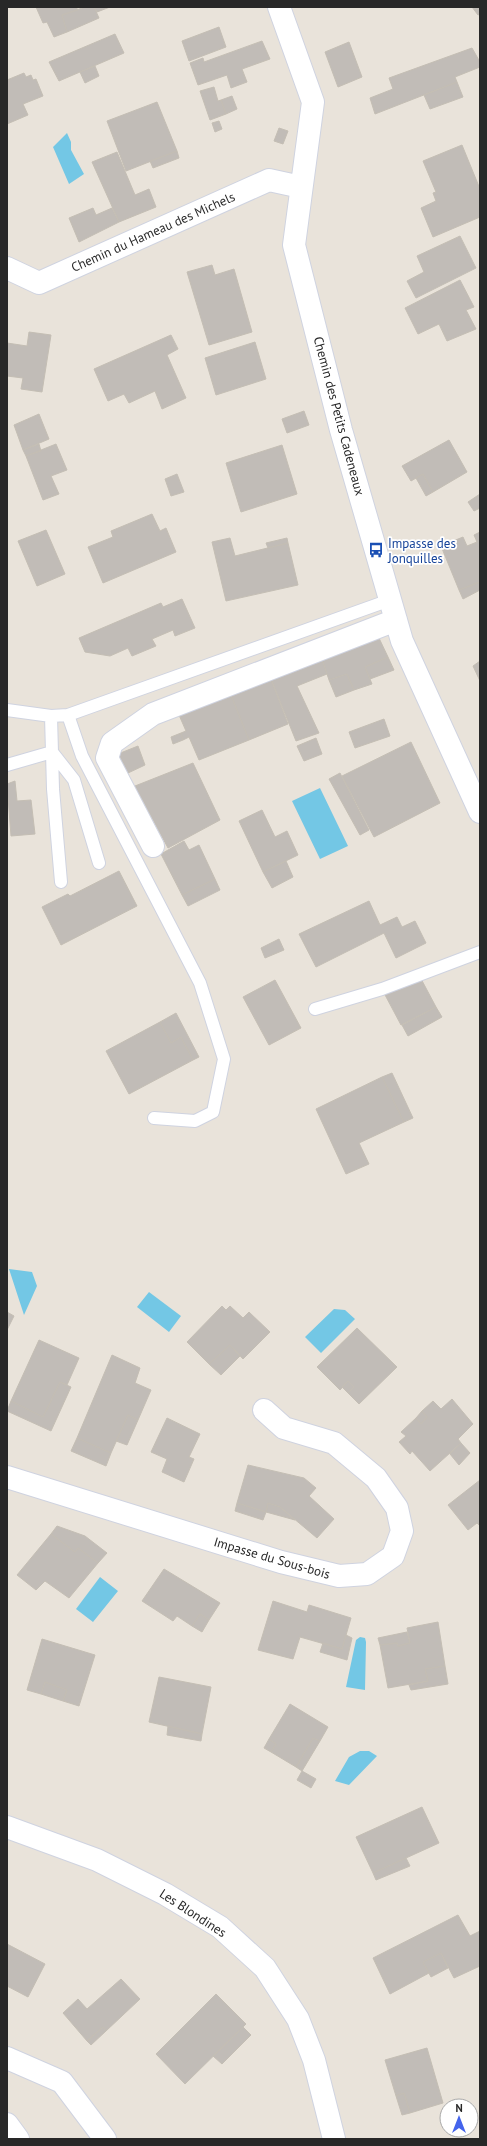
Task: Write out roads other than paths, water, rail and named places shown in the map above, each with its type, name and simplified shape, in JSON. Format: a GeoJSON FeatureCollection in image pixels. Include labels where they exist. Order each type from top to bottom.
{"type":"FeatureCollection","features":[{"type":"Feature","properties":{"kind":"street","name":"Chemin des Petits Cadeneaux"},"geometry":{"type":"LineString","coordinates":[[279,7],[313,102],[294,246],[342,430],[402,641],[480,812]]}},
{"type":"Feature","properties":{"kind":"street","name":"Chemin du Hameau des Michels"},"geometry":{"type":"LineString","coordinates":[[7,268],[39,283],[269,180],[301,187]]}},
{"type":"Feature","properties":{"kind":"street"},"geometry":{"type":"LineString","coordinates":[[153,846],[107,758],[112,744],[153,714],[393,610]]}},
{"type":"Feature","properties":{"kind":"street","name":"Impasse du Sous-bois"},"geometry":{"type":"LineString","coordinates":[[7,1477],[281,1562],[339,1576],[367,1574],[393,1556],[402,1531],[397,1508],[376,1478],[334,1443],[284,1428],[264,1410]]}},
{"type":"Feature","properties":{"kind":"street","name":"Les Blondines"},"geometry":{"type":"LineString","coordinates":[[7,1827],[97,1860],[165,1894],[220,1927],[265,1968],[298,2019],[314,2060],[334,2139]]}},
{"type":"Feature","properties":{"kind":"street"},"geometry":{"type":"LineString","coordinates":[[7,2058],[62,2082],[105,2139]]}},
{"type":"Feature","properties":{"kind":"street"},"geometry":{"type":"LineString","coordinates":[[7,2124],[18,2139]]}},
{"type":"Feature","properties":{"kind":"lane"},"geometry":{"type":"LineString","coordinates":[[7,710],[51,716],[68,715],[393,610]]}},
{"type":"Feature","properties":{"kind":"lane"},"geometry":{"type":"LineString","coordinates":[[68,715],[82,756],[200,983],[224,1059],[213,1112],[194,1122],[154,1118]]}},
{"type":"Feature","properties":{"kind":"lane"},"geometry":{"type":"LineString","coordinates":[[51,716],[61,882]]}},
{"type":"Feature","properties":{"kind":"lane"},"geometry":{"type":"LineString","coordinates":[[7,765],[52,752]]}},
{"type":"Feature","properties":{"kind":"lane"},"geometry":{"type":"LineString","coordinates":[[52,752],[74,780],[99,863]]}},
{"type":"Feature","properties":{"kind":"lane"},"geometry":{"type":"LineString","coordinates":[[315,1009],[382,988],[480,952]]}},
{"type":"Feature","properties":{"kind":"water"},"geometry":{"type":"Polygon","coordinates":[[[67,133],[71,142],[71,150],[84,174],[69,184],[53,147],[67,133]]]}},
{"type":"Feature","properties":{"kind":"water"},"geometry":{"type":"Polygon","coordinates":[[[320,788],[348,846],[320,859],[292,801],[320,788]]]}},
{"type":"Feature","properties":{"kind":"water"},"geometry":{"type":"Polygon","coordinates":[[[9,1269],[32,1272],[37,1286],[24,1315],[9,1269]]]}},
{"type":"Feature","properties":{"kind":"water"},"geometry":{"type":"Polygon","coordinates":[[[149,1292],[181,1316],[169,1332],[137,1307],[149,1292]]]}},
{"type":"Feature","properties":{"kind":"water"},"geometry":{"type":"Polygon","coordinates":[[[334,1309],[345,1310],[355,1319],[321,1353],[305,1337],[334,1309]]]}},
{"type":"Feature","properties":{"kind":"water"},"geometry":{"type":"Polygon","coordinates":[[[100,1577],[118,1591],[93,1622],[76,1609],[100,1577]]]}},
{"type":"Feature","properties":{"kind":"water"},"geometry":{"type":"Polygon","coordinates":[[[360,1637],[365,1638],[366,1642],[365,1690],[346,1687],[356,1640],[360,1637]]]}},
{"type":"Feature","properties":{"kind":"water"},"geometry":{"type":"Polygon","coordinates":[[[360,1751],[369,1751],[377,1756],[349,1785],[335,1781],[349,1757],[360,1751]]]}},
{"type":"Feature","properties":{"kind":"place","name":"Impasse des Jonquilles"},"geometry":{"type":"Point","coordinates":[376,550]}}]}
